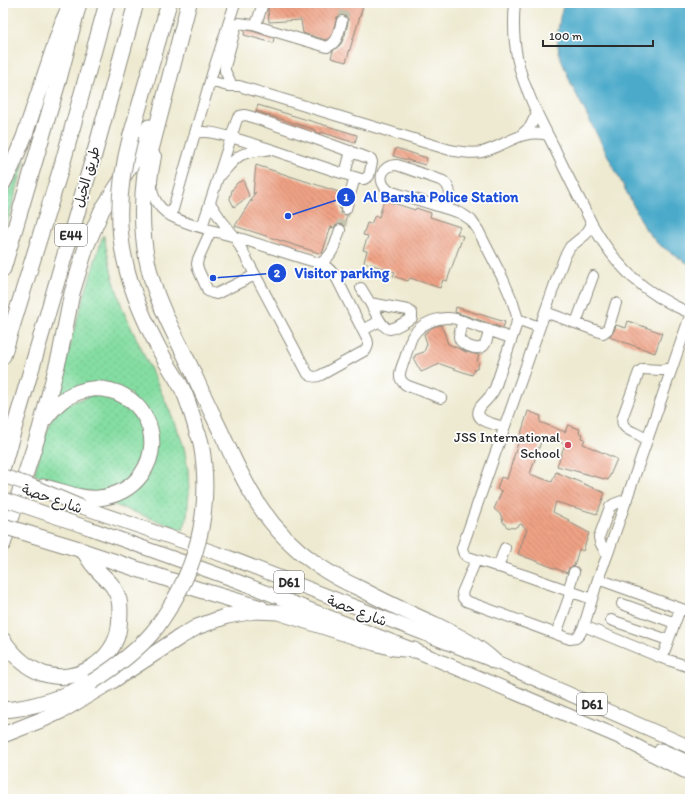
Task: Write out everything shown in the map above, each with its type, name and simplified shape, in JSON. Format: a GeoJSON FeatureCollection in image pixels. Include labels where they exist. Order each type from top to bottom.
{"type":"FeatureCollection","features":[{"type":"Feature","properties":{"kind":"highway"},"geometry":{"type":"LineString","coordinates":[[3,183],[24,137],[63,21],[72,3]]}},
{"type":"Feature","properties":{"kind":"highway"},"geometry":{"type":"LineString","coordinates":[[3,269],[59,79],[79,3]]}},
{"type":"Feature","properties":{"kind":"highway","name":"طريق الخيل"},"geometry":{"type":"LineString","coordinates":[[3,356],[62,165],[107,3]]}},
{"type":"Feature","properties":{"kind":"highway","name":"طريق الخيل"},"geometry":{"type":"LineString","coordinates":[[3,466],[136,3]]}},
{"type":"Feature","properties":{"kind":"highway"},"geometry":{"type":"LineString","coordinates":[[3,710],[40,703],[80,688],[112,669],[134,651],[162,621],[180,591],[195,556],[201,532],[205,489],[201,442],[182,387],[150,332],[139,305],[129,277],[122,247],[119,217],[121,186],[125,160],[169,3]]}},
{"type":"Feature","properties":{"kind":"highway"},"geometry":{"type":"LineString","coordinates":[[189,3],[146,173],[142,197],[143,233],[149,270],[160,301],[174,332],[237,466],[260,508],[280,533],[316,565],[343,581],[462,638],[482,650],[494,661]]}},
{"type":"Feature","properties":{"kind":"highway"},"geometry":{"type":"LineString","coordinates":[[3,544],[40,429],[60,354],[73,288],[86,247],[102,210],[129,169],[139,150],[148,131],[160,93],[171,70]]}},
{"type":"Feature","properties":{"kind":"highway"},"geometry":{"type":"LineString","coordinates":[[30,485],[86,498],[107,497],[120,492],[133,483],[144,471],[151,450],[151,434],[147,420],[139,408],[121,394],[104,390],[88,389],[67,397],[51,411],[44,420],[40,429]]}},
{"type":"Feature","properties":{"kind":"highway"},"geometry":{"type":"LineString","coordinates":[[3,526],[82,550],[200,590],[278,612],[375,643],[394,648],[414,650]]}},
{"type":"Feature","properties":{"kind":"highway"},"geometry":{"type":"LineString","coordinates":[[3,640],[14,654],[27,666],[46,675],[68,676],[83,672],[104,658],[114,644],[118,633],[121,612],[119,600],[111,583],[94,567],[82,550]]}},
{"type":"Feature","properties":{"kind":"highway"},"geometry":{"type":"LineString","coordinates":[[3,735],[63,710],[198,627],[227,616],[242,613],[255,611],[278,612]]}},
{"type":"Feature","properties":{"kind":"main road","name":"شارع حصة"},"geometry":{"type":"LineString","coordinates":[[3,476],[30,485],[82,507],[228,558],[494,661],[690,747]]}},
{"type":"Feature","properties":{"kind":"main road","name":"شارع حصة"},"geometry":{"type":"LineString","coordinates":[[3,499],[237,581],[414,650],[619,737],[690,774]]}},
{"type":"Feature","properties":{"kind":"main road"},"geometry":{"type":"LineString","coordinates":[[619,737],[651,746],[690,763]]}},
{"type":"Feature","properties":{"kind":"street"},"geometry":{"type":"LineString","coordinates":[[171,216],[213,71],[235,3]]}},
{"type":"Feature","properties":{"kind":"street"},"geometry":{"type":"LineString","coordinates":[[255,25],[264,3]]}},
{"type":"Feature","properties":{"kind":"street"},"geometry":{"type":"LineString","coordinates":[[515,3],[514,31],[520,70],[527,91],[592,224],[613,257],[635,279],[660,298],[690,313]]}},
{"type":"Feature","properties":{"kind":"street"},"geometry":{"type":"LineString","coordinates":[[231,15],[241,17],[255,25]]}},
{"type":"Feature","properties":{"kind":"street"},"geometry":{"type":"LineString","coordinates":[[232,84],[225,71],[225,67],[237,25],[241,23],[255,25],[327,47],[335,42],[342,21]]}},
{"type":"Feature","properties":{"kind":"street"},"geometry":{"type":"LineString","coordinates":[[213,71],[232,84]]}},
{"type":"Feature","properties":{"kind":"street"},"geometry":{"type":"LineString","coordinates":[[210,81],[232,84],[450,150],[462,152],[482,152],[519,136],[534,133],[548,135]]}},
{"type":"Feature","properties":{"kind":"street"},"geometry":{"type":"LineString","coordinates":[[206,97],[219,89],[232,84]]}},
{"type":"Feature","properties":{"kind":"street"},"geometry":{"type":"LineString","coordinates":[[519,136],[530,127],[537,113]]}},
{"type":"Feature","properties":{"kind":"street"},"geometry":{"type":"LineString","coordinates":[[199,122],[212,132],[230,137],[270,149],[363,179],[369,174],[372,162],[371,159],[316,138],[244,115],[240,116],[237,119],[230,137],[210,203],[207,229],[197,264],[208,291],[216,294],[255,275]]}},
{"type":"Feature","properties":{"kind":"street"},"geometry":{"type":"LineString","coordinates":[[156,132],[157,150],[152,179],[153,194],[158,205],[171,216],[207,229],[235,237],[321,263],[328,268],[337,279],[368,341],[369,346],[366,350],[316,377],[311,377],[308,374],[235,237],[210,203]]}},
{"type":"Feature","properties":{"kind":"street"},"geometry":{"type":"LineString","coordinates":[[195,133],[212,132]]}},
{"type":"Feature","properties":{"kind":"street"},"geometry":{"type":"LineString","coordinates":[[218,180],[233,160],[239,156],[246,152],[270,149]]}},
{"type":"Feature","properties":{"kind":"street"},"geometry":{"type":"LineString","coordinates":[[345,174],[351,152]]}},
{"type":"Feature","properties":{"kind":"street"},"geometry":{"type":"LineString","coordinates":[[447,208],[450,199],[450,192],[444,181],[397,165],[390,166],[384,171],[382,181],[384,186],[389,190],[447,208],[462,214],[471,220],[478,230],[506,286],[512,300],[517,319],[516,326],[494,391],[478,412],[479,418],[489,423],[504,427]]}},
{"type":"Feature","properties":{"kind":"street"},"geometry":{"type":"LineString","coordinates":[[346,209],[355,177]]}},
{"type":"Feature","properties":{"kind":"street"},"geometry":{"type":"LineString","coordinates":[[592,224],[589,231],[566,252],[462,548],[465,555],[476,560],[592,599]]}},
{"type":"Feature","properties":{"kind":"street"},"geometry":{"type":"LineString","coordinates":[[321,263],[328,259],[333,252],[340,230]]}},
{"type":"Feature","properties":{"kind":"street"},"geometry":{"type":"LineString","coordinates":[[580,240],[591,238],[602,241]]}},
{"type":"Feature","properties":{"kind":"street"},"geometry":{"type":"LineString","coordinates":[[576,324],[593,276]]}},
{"type":"Feature","properties":{"kind":"street"},"geometry":{"type":"LineString","coordinates":[[361,288],[380,321],[386,328],[390,329],[410,319],[413,315],[408,310],[370,303]]}},
{"type":"Feature","properties":{"kind":"street"},"geometry":{"type":"LineString","coordinates":[[545,312],[599,332],[605,332],[608,329],[616,303]]}},
{"type":"Feature","properties":{"kind":"street"},"geometry":{"type":"LineString","coordinates":[[476,560],[462,593],[463,598],[466,601],[570,639],[576,638],[580,634],[690,316]]}},
{"type":"Feature","properties":{"kind":"street"},"geometry":{"type":"LineString","coordinates":[[441,398],[406,384],[401,379],[401,370],[411,340],[420,328],[432,321],[445,317],[463,321],[511,338]]}},
{"type":"Feature","properties":{"kind":"street"},"geometry":{"type":"LineString","coordinates":[[517,319],[539,327]]}},
{"type":"Feature","properties":{"kind":"street"},"geometry":{"type":"LineString","coordinates":[[363,330],[380,321]]}},
{"type":"Feature","properties":{"kind":"street"},"geometry":{"type":"LineString","coordinates":[[463,321],[459,336],[463,344],[475,348],[484,346],[489,330]]}},
{"type":"Feature","properties":{"kind":"street"},"geometry":{"type":"LineString","coordinates":[[647,441],[641,435],[624,427],[622,424],[623,416],[640,370],[664,370],[672,368]]}},
{"type":"Feature","properties":{"kind":"street"},"geometry":{"type":"LineString","coordinates":[[498,567],[505,548]]}},
{"type":"Feature","properties":{"kind":"street"},"geometry":{"type":"LineString","coordinates":[[556,634],[574,572]]}},
{"type":"Feature","properties":{"kind":"street"},"geometry":{"type":"LineString","coordinates":[[598,579],[690,612]]}},
{"type":"Feature","properties":{"kind":"street"},"geometry":{"type":"LineString","coordinates":[[622,604],[675,623]]}},
{"type":"Feature","properties":{"kind":"street"},"geometry":{"type":"LineString","coordinates":[[662,658],[680,609]]}},
{"type":"Feature","properties":{"kind":"street"},"geometry":{"type":"LineString","coordinates":[[611,620],[668,640]]}},
{"type":"Feature","properties":{"kind":"street"},"geometry":{"type":"LineString","coordinates":[[584,626],[662,658],[690,667]]}},
{"type":"Feature","properties":{"kind":"green space"},"geometry":{"type":"Polygon","coordinates":[[[25,160],[3,238],[3,201],[25,160]]]}},
{"type":"Feature","properties":{"kind":"green space"},"geometry":{"type":"Polygon","coordinates":[[[103,235],[112,275],[123,310],[176,425],[184,447],[188,470],[189,493],[187,517],[183,530],[106,502],[154,463],[131,393],[59,396],[67,355],[103,235]]]}},
{"type":"Feature","properties":{"kind":"green space"},"geometry":{"type":"Polygon","coordinates":[[[96,394],[122,402],[137,416],[143,429],[145,442],[143,456],[138,468],[124,483],[97,493],[67,488],[34,474],[50,421],[64,405],[96,394]]]}},
{"type":"Feature","properties":{"kind":"water"},"geometry":{"type":"Polygon","coordinates":[[[564,3],[690,3],[690,265],[658,244],[646,230],[572,86],[559,54],[557,37],[564,3]]]}},
{"type":"Feature","properties":{"kind":"building"},"geometry":{"type":"Polygon","coordinates":[[[269,3],[364,3],[346,62],[331,58],[333,51],[341,44],[345,35],[348,22],[346,16],[341,15],[337,17],[332,34],[326,40],[303,33],[301,20],[269,22],[269,3]]]}},
{"type":"Feature","properties":{"kind":"building"},"geometry":{"type":"Polygon","coordinates":[[[245,30],[274,38],[273,43],[244,35],[245,30]]]}},
{"type":"Feature","properties":{"kind":"building"},"geometry":{"type":"Polygon","coordinates":[[[258,105],[357,135],[355,143],[321,132],[320,134],[315,132],[315,130],[256,111],[258,105]]]}},
{"type":"Feature","properties":{"kind":"building"},"geometry":{"type":"Polygon","coordinates":[[[396,148],[427,158],[425,165],[393,156],[396,148]]]}},
{"type":"Feature","properties":{"kind":"building"},"geometry":{"type":"Polygon","coordinates":[[[256,165],[342,193],[338,206],[340,207],[342,214],[347,215],[344,225],[339,224],[334,228],[331,227],[322,254],[235,226],[251,200],[252,202],[252,197],[256,192],[253,194],[256,165]]]}},
{"type":"Feature","properties":{"kind":"building"},"geometry":{"type":"Polygon","coordinates":[[[243,180],[249,196],[234,207],[230,199],[232,190],[237,183],[243,180]]]}},
{"type":"Feature","properties":{"kind":"building"},"geometry":{"type":"Polygon","coordinates":[[[384,200],[415,210],[416,208],[431,213],[430,217],[460,227],[457,234],[463,236],[447,281],[443,280],[440,288],[410,278],[408,281],[393,276],[395,272],[364,262],[367,251],[363,250],[368,236],[363,235],[367,223],[371,224],[375,215],[379,217],[384,200]]]}},
{"type":"Feature","properties":{"kind":"building"},"geometry":{"type":"Polygon","coordinates":[[[456,307],[505,322],[503,328],[455,312],[456,307]]]}},
{"type":"Feature","properties":{"kind":"building"},"geometry":{"type":"Polygon","coordinates":[[[628,321],[662,333],[655,353],[609,337],[614,331],[616,325],[626,328],[628,321]]]}},
{"type":"Feature","properties":{"kind":"building"},"geometry":{"type":"Polygon","coordinates":[[[441,325],[448,344],[466,352],[479,355],[477,369],[475,369],[472,375],[440,364],[421,372],[413,358],[415,355],[424,352],[427,344],[424,334],[433,327],[441,325]]]}},
{"type":"Feature","properties":{"kind":"building"},"geometry":{"type":"Polygon","coordinates":[[[528,411],[541,416],[540,422],[565,432],[568,425],[580,429],[579,433],[583,434],[582,438],[585,439],[583,444],[617,459],[608,480],[557,466],[565,444],[543,436],[530,474],[552,482],[556,472],[605,493],[597,514],[556,502],[553,512],[589,533],[583,551],[579,549],[574,566],[569,568],[567,573],[518,554],[527,529],[521,524],[514,528],[507,527],[503,522],[501,515],[494,509],[502,491],[497,489],[501,477],[507,479],[528,411]]]}},
{"type":"Feature","properties":{"kind":"tunnel"},"geometry":{"type":"LineString","coordinates":[[342,21],[348,3]]}},
{"type":"Feature","properties":{"kind":"tunnel"},"geometry":{"type":"LineString","coordinates":[[340,230],[346,209]]}},
{"type":"Feature","properties":{"kind":"place","name":"Al Barsha Police Station"},"geometry":{"type":"Point","coordinates":[288,216]}},
{"type":"Feature","properties":{"kind":"place","name":"Visitor parking"},"geometry":{"type":"Point","coordinates":[213,278]}},
{"type":"Feature","properties":{"kind":"place","name":"JSS International School"},"geometry":{"type":"Point","coordinates":[568,445]}}]}
